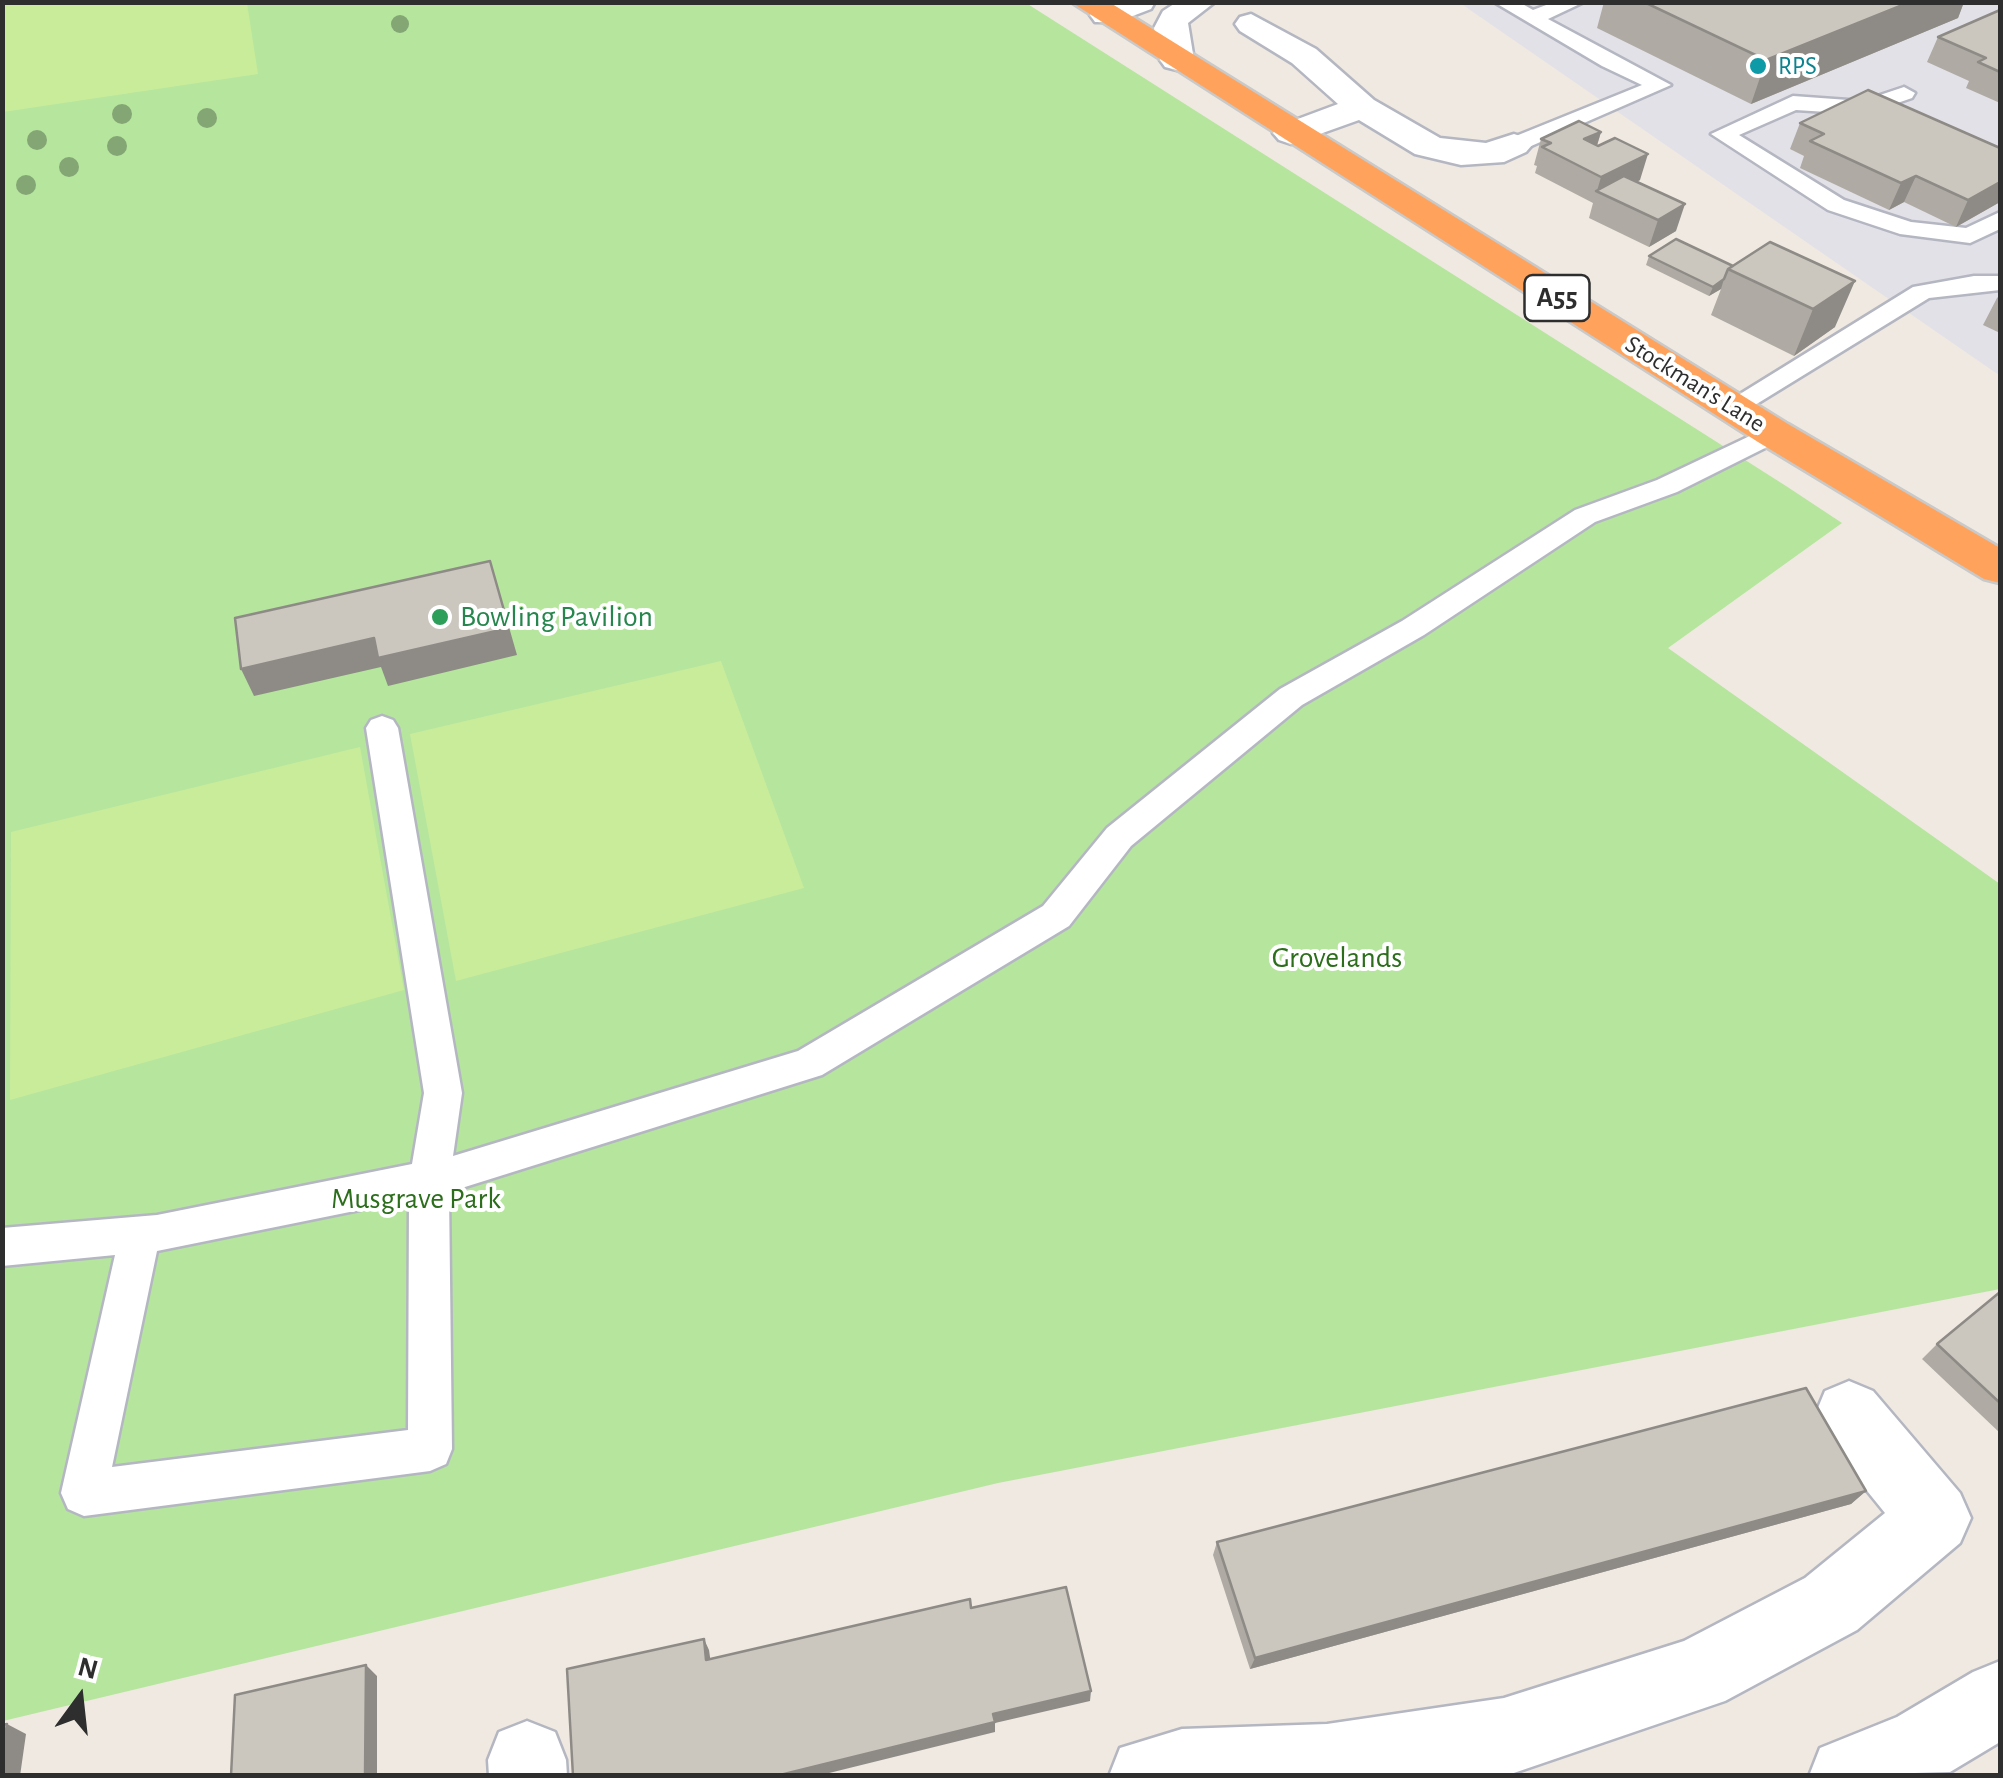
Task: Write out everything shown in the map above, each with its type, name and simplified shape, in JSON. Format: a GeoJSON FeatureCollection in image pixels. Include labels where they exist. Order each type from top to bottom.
{"type":"FeatureCollection","features":[{"type":"Feature","properties":{"kind":"highway","name":"Stockman's Lane"},"geometry":{"type":"LineString","coordinates":[[1111,7],[1177,60],[1291,133],[1774,433],[2000,568]]}},
{"type":"Feature","properties":{"kind":"street"},"geometry":{"type":"LineString","coordinates":[[1177,60],[1170,28],[1174,18],[1200,2]]}},
{"type":"Feature","properties":{"kind":"street"},"geometry":{"type":"LineString","coordinates":[[1251,24],[1304,56],[1362,107],[1428,146],[1461,154],[1491,154],[1514,145]]}},
{"type":"Feature","properties":{"kind":"street"},"geometry":{"type":"LineString","coordinates":[[1291,133],[1362,107]]}},
{"type":"Feature","properties":{"kind":"street"},"geometry":{"type":"LineString","coordinates":[[1148,1776],[1182,1768],[1328,1763],[1504,1737],[1698,1674],[1831,1604],[1935,1518],[1849,1415]]}},
{"type":"Feature","properties":{"kind":"street"},"geometry":{"type":"LineString","coordinates":[[1848,1776],[1923,1746],[2000,1699]]}},
{"type":"Feature","properties":{"kind":"lane"},"geometry":{"type":"LineString","coordinates":[[1504,2],[1610,62],[1660,84],[1514,145]]}},
{"type":"Feature","properties":{"kind":"lane"},"geometry":{"type":"LineString","coordinates":[[1531,18],[1574,2]]}},
{"type":"Feature","properties":{"kind":"lane"},"geometry":{"type":"LineString","coordinates":[[1904,93],[1864,108],[1793,104],[1722,134],[1836,206],[1908,229],[1970,236],[2000,219]]}},
{"type":"Feature","properties":{"kind":"lane"},"geometry":{"type":"LineString","coordinates":[[1864,108],[1899,128]]}},
{"type":"Feature","properties":{"kind":"lane"},"geometry":{"type":"LineString","coordinates":[[1732,407],[1922,292],[1974,282],[2000,283]]}},
{"type":"Feature","properties":{"kind":"lane"},"geometry":{"type":"LineString","coordinates":[[2,1247],[140,1235],[429,1179],[809,1064],[1056,916],[1119,837],[1291,697],[1413,628],[1585,516],[1667,486],[1774,433]]}},
{"type":"Feature","properties":{"kind":"lane"},"geometry":{"type":"LineString","coordinates":[[140,1235],[84,1493],[430,1449],[429,1179],[444,1093],[382,728]]}},
{"type":"Feature","properties":{"kind":"shaded area"},"geometry":{"type":"Polygon","coordinates":[[[1460,3],[2000,3],[2000,375],[1996,373],[1460,3]]]}},
{"type":"Feature","properties":{"kind":"green space"},"geometry":{"type":"Polygon","coordinates":[[[3,2],[247,3],[258,74],[3,112],[3,2]]]}},
{"type":"Feature","properties":{"kind":"green space"},"geometry":{"type":"Polygon","coordinates":[[[2,3],[1026,3],[1786,486],[1842,523],[1668,648],[2000,884],[2000,1289],[998,1483],[3,1721],[2,3]]]}},
{"type":"Feature","properties":{"kind":"green space"},"geometry":{"type":"Polygon","coordinates":[[[721,661],[804,888],[456,981],[410,734],[721,661]]]}},
{"type":"Feature","properties":{"kind":"green space"},"geometry":{"type":"Polygon","coordinates":[[[360,747],[404,990],[10,1100],[11,832],[360,747]]]}},
{"type":"Feature","properties":{"kind":"building"},"geometry":{"type":"Polygon","coordinates":[[[1644,2],[1910,2],[1766,60],[1644,2]]]}},
{"type":"Feature","properties":{"kind":"building"},"geometry":{"type":"Polygon","coordinates":[[[2000,10],[2000,72],[1978,62],[1986,58],[1938,37],[2000,10]]]}},
{"type":"Feature","properties":{"kind":"building"},"geometry":{"type":"Polygon","coordinates":[[[1868,90],[2000,148],[2000,182],[1968,200],[1916,176],[1901,183],[1810,141],[1824,134],[1800,123],[1868,90]]]}},
{"type":"Feature","properties":{"kind":"building"},"geometry":{"type":"Polygon","coordinates":[[[1579,121],[1601,132],[1584,139],[1598,146],[1615,138],[1648,154],[1601,177],[1542,147],[1551,143],[1541,139],[1579,121]]]}},
{"type":"Feature","properties":{"kind":"building"},"geometry":{"type":"Polygon","coordinates":[[[1624,176],[1685,204],[1658,220],[1596,191],[1624,176]]]}},
{"type":"Feature","properties":{"kind":"building"},"geometry":{"type":"Polygon","coordinates":[[[1676,239],[1733,266],[1713,287],[1649,256],[1676,239]]]}},
{"type":"Feature","properties":{"kind":"building"},"geometry":{"type":"Polygon","coordinates":[[[1770,242],[1855,281],[1813,309],[1728,269],[1770,242]]]}},
{"type":"Feature","properties":{"kind":"building"},"geometry":{"type":"Polygon","coordinates":[[[490,561],[509,628],[378,658],[374,638],[241,669],[235,618],[490,561]]]}},
{"type":"Feature","properties":{"kind":"building"},"geometry":{"type":"Polygon","coordinates":[[[2000,1292],[2000,1403],[1937,1344],[2000,1292]]]}},
{"type":"Feature","properties":{"kind":"building"},"geometry":{"type":"Polygon","coordinates":[[[1806,1388],[1866,1491],[1255,1658],[1217,1542],[1806,1388]]]}},
{"type":"Feature","properties":{"kind":"building"},"geometry":{"type":"Polygon","coordinates":[[[1066,1587],[1091,1691],[993,1714],[995,1722],[776,1776],[573,1776],[567,1669],[704,1639],[706,1660],[970,1599],[971,1608],[1066,1587]]]}},
{"type":"Feature","properties":{"kind":"building"},"geometry":{"type":"Polygon","coordinates":[[[366,1665],[365,1776],[231,1776],[235,1695],[366,1665]]]}},
{"type":"Feature","properties":{"kind":"building"},"geometry":{"type":"Polygon","coordinates":[[[7,1724],[2,1755],[2,1725],[7,1724]]]}},
{"type":"Feature","properties":{"kind":"place","name":"RPS"},"geometry":{"type":"Point","coordinates":[1758,66]}},
{"type":"Feature","properties":{"kind":"place","name":"Bowling Pavilion"},"geometry":{"type":"Point","coordinates":[440,617]}},
{"type":"Feature","properties":{"kind":"park label","name":"Grovelands"},"geometry":{"type":"Point","coordinates":[1337,958]}},
{"type":"Feature","properties":{"kind":"park label","name":"Musgrave Park"},"geometry":{"type":"Point","coordinates":[416,1199]}}]}
